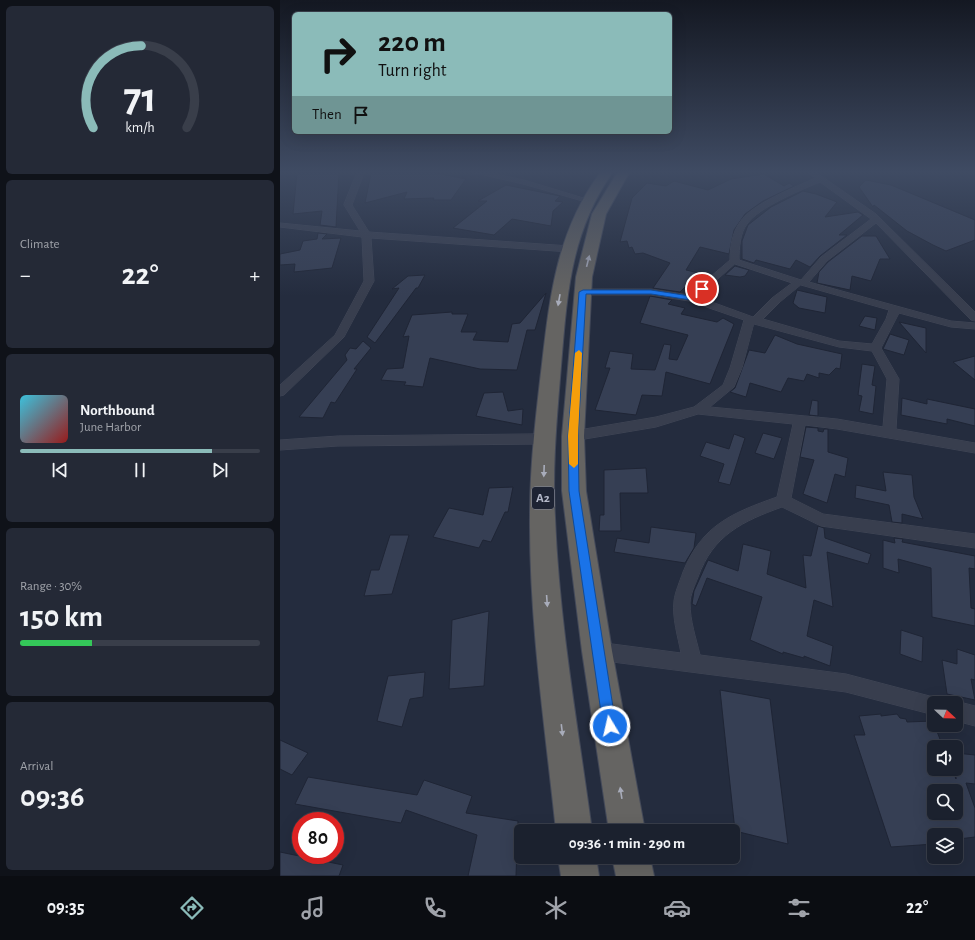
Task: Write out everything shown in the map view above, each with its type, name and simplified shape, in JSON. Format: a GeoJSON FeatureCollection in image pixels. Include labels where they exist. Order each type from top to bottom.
{"type":"FeatureCollection","features":[{"type":"Feature","properties":{"kind":"highway","name":"A2"},"geometry":{"type":"LineString","coordinates":[[573,824],[548,607],[542,516],[545,439],[558,302],[576,225],[580,214]]}},
{"type":"Feature","properties":{"kind":"highway","name":"A2"},"geometry":{"type":"LineString","coordinates":[[600,214],[584,276],[573,436],[574,491],[597,651],[626,824]]}},
{"type":"Feature","properties":{"kind":"highway"},"geometry":{"type":"LineString","coordinates":[[578,864],[580,876]]}},
{"type":"Feature","properties":{"kind":"highway"},"geometry":{"type":"LineString","coordinates":[[632,864],[635,876]]}},
{"type":"Feature","properties":{"kind":"street"},"geometry":{"type":"LineString","coordinates":[[282,387],[339,337],[369,281],[366,234],[353,214]]}},
{"type":"Feature","properties":{"kind":"street"},"geometry":{"type":"LineString","coordinates":[[691,298],[734,261],[737,239],[745,221],[756,214]]}},
{"type":"Feature","properties":{"kind":"street"},"geometry":{"type":"LineString","coordinates":[[869,214],[876,219],[975,318]]}},
{"type":"Feature","properties":{"kind":"street"},"geometry":{"type":"LineString","coordinates":[[573,436],[656,422],[698,410],[728,387],[753,320],[776,300],[801,283],[824,259],[876,219]]}},
{"type":"Feature","properties":{"kind":"street"},"geometry":{"type":"LineString","coordinates":[[280,225],[397,238],[570,249]]}},
{"type":"Feature","properties":{"kind":"street"},"geometry":{"type":"LineString","coordinates":[[734,261],[801,283],[894,309],[951,324],[975,326]]}},
{"type":"Feature","properties":{"kind":"street"},"geometry":{"type":"LineString","coordinates":[[583,292],[651,292],[691,298],[753,320],[840,344],[876,348]]}},
{"type":"Feature","properties":{"kind":"street"},"geometry":{"type":"LineString","coordinates":[[889,432],[893,379],[876,348],[878,340],[894,315],[894,309]]}},
{"type":"Feature","properties":{"kind":"street"},"geometry":{"type":"LineString","coordinates":[[698,410],[837,424],[975,448]]}},
{"type":"Feature","properties":{"kind":"street"},"geometry":{"type":"LineString","coordinates":[[782,501],[800,420]]}},
{"type":"Feature","properties":{"kind":"street"},"geometry":{"type":"LineString","coordinates":[[280,444],[338,441],[545,439]]}},
{"type":"Feature","properties":{"kind":"street"},"geometry":{"type":"LineString","coordinates":[[692,663],[682,602],[692,568],[708,541],[724,525],[754,511],[782,501],[821,520],[975,541]]}},
{"type":"Feature","properties":{"kind":"street"},"geometry":{"type":"LineString","coordinates":[[597,651],[846,683],[927,704]]}},
{"type":"Feature","properties":{"kind":"street"},"geometry":{"type":"LineString","coordinates":[[963,713],[975,716]]}},
{"type":"Feature","properties":{"kind":"building"},"geometry":{"type":"Polygon","coordinates":[[[322,214],[337,214],[336,227],[320,225],[322,214]]]}},
{"type":"Feature","properties":{"kind":"building"},"geometry":{"type":"Polygon","coordinates":[[[471,214],[553,214],[551,226],[512,219],[494,235],[453,228],[471,214]]]}},
{"type":"Feature","properties":{"kind":"building"},"geometry":{"type":"Polygon","coordinates":[[[628,214],[745,214],[734,230],[729,254],[700,247],[686,270],[699,273],[680,292],[653,288],[670,263],[643,253],[635,254],[632,247],[629,248],[627,241],[620,242],[628,214]]]}},
{"type":"Feature","properties":{"kind":"building"},"geometry":{"type":"Polygon","coordinates":[[[762,214],[827,214],[825,217],[846,214],[863,215],[839,235],[847,235],[820,256],[810,267],[796,260],[790,269],[756,260],[754,263],[742,259],[742,241],[748,225],[762,214]]]}},
{"type":"Feature","properties":{"kind":"building"},"geometry":{"type":"Polygon","coordinates":[[[885,214],[960,214],[975,220],[975,240],[946,251],[907,231],[885,214]]]}},
{"type":"Feature","properties":{"kind":"building"},"geometry":{"type":"Polygon","coordinates":[[[318,233],[327,234],[322,239],[341,238],[332,268],[294,272],[295,264],[280,265],[280,254],[300,250],[303,241],[317,239],[318,233]]]}},
{"type":"Feature","properties":{"kind":"building"},"geometry":{"type":"Polygon","coordinates":[[[862,236],[876,236],[890,259],[880,259],[871,281],[852,276],[850,290],[817,283],[819,272],[828,262],[862,236]]]}},
{"type":"Feature","properties":{"kind":"building"},"geometry":{"type":"Polygon","coordinates":[[[735,266],[749,270],[745,276],[740,277],[725,275],[735,266]]]}},
{"type":"Feature","properties":{"kind":"building"},"geometry":{"type":"Polygon","coordinates":[[[425,275],[418,288],[416,288],[375,343],[367,337],[399,288],[392,289],[408,276],[425,275]]]}},
{"type":"Feature","properties":{"kind":"building"},"geometry":{"type":"Polygon","coordinates":[[[797,290],[827,297],[825,313],[799,308],[793,303],[797,290]]]}},
{"type":"Feature","properties":{"kind":"building"},"geometry":{"type":"Polygon","coordinates":[[[546,293],[535,330],[527,330],[517,370],[480,369],[430,358],[423,387],[404,385],[406,382],[381,380],[387,369],[403,368],[409,336],[403,337],[412,315],[452,312],[452,314],[468,314],[461,332],[477,332],[473,340],[508,342],[512,324],[520,323],[546,293]]]}},
{"type":"Feature","properties":{"kind":"building"},"geometry":{"type":"Polygon","coordinates":[[[650,296],[672,300],[668,304],[685,308],[681,314],[717,322],[723,318],[734,324],[710,384],[666,372],[662,396],[642,395],[636,415],[595,410],[610,368],[605,368],[610,351],[633,354],[631,369],[655,370],[664,344],[671,345],[669,359],[677,360],[688,335],[640,323],[650,296]]]}},
{"type":"Feature","properties":{"kind":"building"},"geometry":{"type":"Polygon","coordinates":[[[865,316],[877,318],[875,330],[859,326],[865,316]]]}},
{"type":"Feature","properties":{"kind":"building"},"geometry":{"type":"Polygon","coordinates":[[[899,322],[926,328],[926,353],[899,322]]]}},
{"type":"Feature","properties":{"kind":"building"},"geometry":{"type":"Polygon","coordinates":[[[890,334],[909,340],[904,355],[883,349],[890,334]]]}},
{"type":"Feature","properties":{"kind":"building"},"geometry":{"type":"Polygon","coordinates":[[[775,335],[797,344],[842,354],[840,369],[836,368],[829,375],[819,373],[819,378],[807,374],[804,381],[788,378],[781,392],[750,383],[746,397],[730,392],[735,388],[749,350],[765,353],[775,335]]]}},
{"type":"Feature","properties":{"kind":"building"},"geometry":{"type":"Polygon","coordinates":[[[363,341],[371,348],[354,369],[357,369],[335,403],[331,402],[323,418],[299,417],[347,360],[345,355],[350,348],[356,349],[363,341]]]}},
{"type":"Feature","properties":{"kind":"building"},"geometry":{"type":"Polygon","coordinates":[[[975,356],[975,380],[953,362],[975,356]]]}},
{"type":"Feature","properties":{"kind":"building"},"geometry":{"type":"Polygon","coordinates":[[[862,364],[875,366],[872,385],[876,386],[873,414],[859,411],[862,396],[858,395],[862,364]]]}},
{"type":"Feature","properties":{"kind":"building"},"geometry":{"type":"Polygon","coordinates":[[[503,392],[508,411],[523,409],[522,425],[476,416],[484,393],[503,392]]]}},
{"type":"Feature","properties":{"kind":"building"},"geometry":{"type":"Polygon","coordinates":[[[902,398],[927,404],[927,399],[975,409],[975,426],[947,419],[947,424],[901,415],[902,398]]]}},
{"type":"Feature","properties":{"kind":"building"},"geometry":{"type":"Polygon","coordinates":[[[812,400],[818,401],[818,416],[809,415],[812,400]]]}},
{"type":"Feature","properties":{"kind":"building"},"geometry":{"type":"Polygon","coordinates":[[[806,427],[818,428],[818,431],[823,432],[824,429],[828,429],[828,452],[848,458],[845,477],[835,474],[827,503],[803,494],[814,460],[800,457],[806,427]]]}},
{"type":"Feature","properties":{"kind":"building"},"geometry":{"type":"Polygon","coordinates":[[[763,433],[782,438],[774,459],[755,453],[763,433]]]}},
{"type":"Feature","properties":{"kind":"building"},"geometry":{"type":"Polygon","coordinates":[[[734,434],[745,438],[730,485],[718,482],[724,464],[700,456],[706,442],[729,449],[734,434]]]}},
{"type":"Feature","properties":{"kind":"building"},"geometry":{"type":"Polygon","coordinates":[[[646,468],[648,493],[620,493],[621,531],[599,531],[600,515],[604,515],[604,470],[646,468]]]}},
{"type":"Feature","properties":{"kind":"building"},"geometry":{"type":"Polygon","coordinates":[[[883,472],[912,475],[914,497],[923,519],[902,514],[902,523],[892,522],[889,505],[855,498],[856,485],[886,491],[883,472]]]}},
{"type":"Feature","properties":{"kind":"building"},"geometry":{"type":"Polygon","coordinates":[[[513,487],[508,512],[505,512],[491,542],[483,540],[479,548],[433,537],[449,508],[483,515],[489,488],[513,487]]]}},
{"type":"Feature","properties":{"kind":"building"},"geometry":{"type":"Polygon","coordinates":[[[818,526],[824,528],[825,538],[871,554],[868,564],[827,552],[833,607],[814,600],[807,636],[833,646],[830,666],[804,656],[804,658],[783,652],[783,654],[750,640],[762,597],[707,578],[696,606],[692,604],[694,591],[708,560],[738,571],[743,544],[771,551],[767,574],[806,588],[803,555],[811,556],[818,526]]]}},
{"type":"Feature","properties":{"kind":"building"},"geometry":{"type":"Polygon","coordinates":[[[651,527],[696,533],[694,548],[685,563],[614,552],[617,538],[649,543],[651,527]]]}},
{"type":"Feature","properties":{"kind":"building"},"geometry":{"type":"Polygon","coordinates":[[[390,535],[409,535],[392,594],[364,596],[371,570],[379,570],[390,535]]]}},
{"type":"Feature","properties":{"kind":"building"},"geometry":{"type":"Polygon","coordinates":[[[894,538],[903,539],[902,542],[975,556],[975,569],[969,568],[971,608],[975,609],[975,626],[932,617],[931,568],[898,559],[899,573],[883,568],[883,540],[895,543],[894,538]]]}},
{"type":"Feature","properties":{"kind":"building"},"geometry":{"type":"Polygon","coordinates":[[[489,611],[484,686],[449,689],[452,620],[489,611]]]}},
{"type":"Feature","properties":{"kind":"building"},"geometry":{"type":"Polygon","coordinates":[[[901,630],[923,637],[922,662],[900,654],[901,630]]]}},
{"type":"Feature","properties":{"kind":"building"},"geometry":{"type":"Polygon","coordinates":[[[957,649],[975,655],[975,680],[971,679],[975,700],[963,697],[963,696],[947,694],[942,660],[957,664],[957,649]]]}},
{"type":"Feature","properties":{"kind":"building"},"geometry":{"type":"Polygon","coordinates":[[[425,672],[423,697],[410,699],[402,727],[377,721],[388,676],[425,672]]]}},
{"type":"Feature","properties":{"kind":"building"},"geometry":{"type":"Polygon","coordinates":[[[720,690],[770,699],[788,844],[740,832],[740,824],[734,824],[720,690]]]}},
{"type":"Feature","properties":{"kind":"building"},"geometry":{"type":"Polygon","coordinates":[[[897,714],[900,718],[906,719],[907,722],[927,721],[927,732],[937,732],[940,740],[927,740],[927,776],[955,776],[956,779],[956,776],[963,776],[963,754],[975,755],[975,784],[966,783],[975,808],[975,837],[963,838],[963,828],[927,828],[927,844],[891,847],[854,735],[865,735],[859,716],[897,714]]]}},
{"type":"Feature","properties":{"kind":"building"},"geometry":{"type":"Polygon","coordinates":[[[280,740],[308,753],[292,775],[280,769],[280,740]]]}},
{"type":"Feature","properties":{"kind":"building"},"geometry":{"type":"Polygon","coordinates":[[[308,777],[417,795],[424,780],[472,796],[466,813],[518,821],[518,824],[514,824],[514,864],[516,864],[516,876],[468,876],[477,835],[406,810],[401,823],[295,804],[308,777]]]}},
{"type":"Feature","properties":{"kind":"building"},"geometry":{"type":"Polygon","coordinates":[[[280,852],[292,854],[292,864],[343,865],[339,876],[280,876],[280,852]]]}},
{"type":"Feature","properties":{"kind":"slow traffic"},"geometry":{"type":"LineString","coordinates":[[574,464],[573,436],[579,353]]}},
{"type":"Feature","properties":{"kind":"route"},"geometry":{"type":"LineString","coordinates":[[610,726],[597,651],[574,491],[573,436],[583,292],[651,292],[691,298],[702,289]]}}]}
